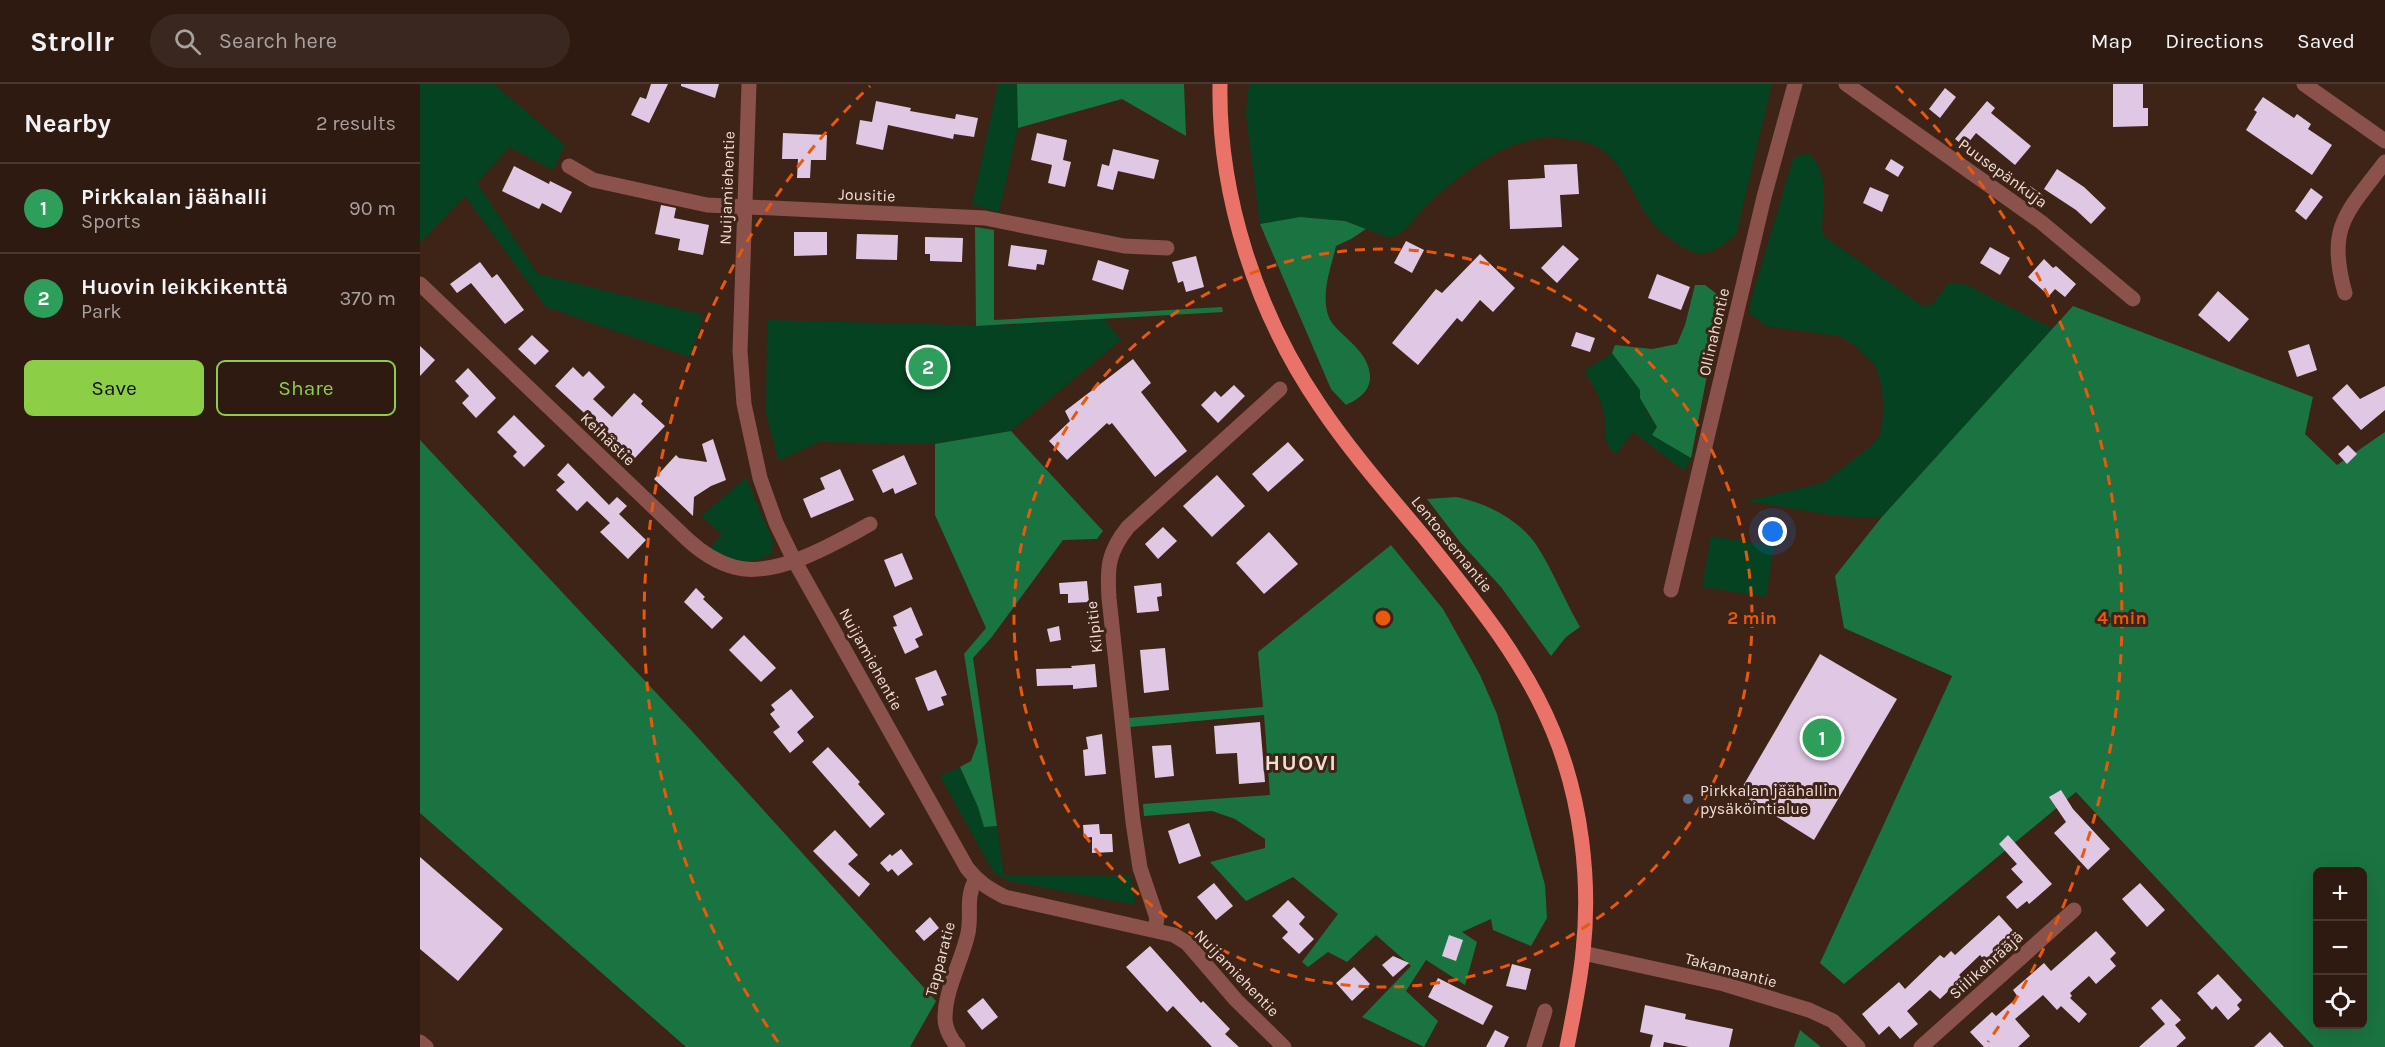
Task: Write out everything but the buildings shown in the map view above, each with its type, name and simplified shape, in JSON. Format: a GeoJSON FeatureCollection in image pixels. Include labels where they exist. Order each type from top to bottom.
{"type":"FeatureCollection","features":[{"type":"Feature","properties":{"kind":"main road","name":"Lentoasemantie"},"geometry":{"type":"LineString","coordinates":[[1220,84],[1225,154],[1241,234],[1260,289],[1290,356],[1333,424],[1493,624],[1524,673],[1554,732],[1567,775],[1584,853],[1586,903],[1583,953],[1568,1047]]}},
{"type":"Feature","properties":{"kind":"street","name":"Nuijamiehentie"},"geometry":{"type":"LineString","coordinates":[[749,84],[740,351],[746,417],[765,493],[776,523],[794,560],[967,868],[976,879],[990,890],[1005,897],[1174,935],[1187,943],[1236,1000],[1284,1047]]}},
{"type":"Feature","properties":{"kind":"street","name":"Ollinahontie"},"geometry":{"type":"LineString","coordinates":[[1671,590],[1761,209],[1795,84]]}},
{"type":"Feature","properties":{"kind":"street","name":"Puusepänkuja"},"geometry":{"type":"LineString","coordinates":[[1846,84],[2041,222],[2133,299]]}},
{"type":"Feature","properties":{"kind":"street"},"geometry":{"type":"LineString","coordinates":[[2304,84],[2385,141]]}},
{"type":"Feature","properties":{"kind":"street"},"geometry":{"type":"LineString","coordinates":[[2345,293],[2338,270],[2336,252],[2338,235],[2352,204],[2385,162]]}},
{"type":"Feature","properties":{"kind":"street","name":"Jousitie"},"geometry":{"type":"LineString","coordinates":[[569,166],[593,180],[707,206],[985,218],[1124,246],[1167,248]]}},
{"type":"Feature","properties":{"kind":"street","name":"Keihästie"},"geometry":{"type":"LineString","coordinates":[[420,284],[706,555],[737,568],[773,566],[828,547],[870,524]]}},
{"type":"Feature","properties":{"kind":"street","name":"Kilpitie"},"geometry":{"type":"LineString","coordinates":[[1155,930],[1157,918],[1140,868],[1133,822],[1109,598],[1109,563],[1113,549],[1128,528],[1280,389]]}},
{"type":"Feature","properties":{"kind":"street","name":"Tapparatie"},"geometry":{"type":"LineString","coordinates":[[958,1047],[945,1023],[945,1016],[949,992],[968,934],[969,890],[976,879]]}},
{"type":"Feature","properties":{"kind":"street","name":"Siilikehrääjä"},"geometry":{"type":"LineString","coordinates":[[1921,1047],[2074,910]]}},
{"type":"Feature","properties":{"kind":"street","name":"Takamaantie"},"geometry":{"type":"LineString","coordinates":[[1583,953],[1724,984],[1809,1010],[1833,1021],[1857,1047]]}},
{"type":"Feature","properties":{"kind":"street"},"geometry":{"type":"LineString","coordinates":[[1534,1047],[1545,1011]]}},
{"type":"Feature","properties":{"kind":"street"},"geometry":{"type":"LineString","coordinates":[[420,1042],[426,1047]]}},
{"type":"Feature","properties":{"kind":"green space"},"geometry":{"type":"Polygon","coordinates":[[[420,84],[494,84],[565,145],[553,170],[509,147],[477,183],[538,274],[703,315],[690,357],[546,307],[465,196],[420,243],[420,84]]]}},
{"type":"Feature","properties":{"kind":"green space"},"geometry":{"type":"Polygon","coordinates":[[[998,84],[1017,84],[1018,128],[999,212],[972,205],[998,84]]]}},
{"type":"Feature","properties":{"kind":"green space"},"geometry":{"type":"Polygon","coordinates":[[[1017,84],[1184,84],[1186,136],[1122,99],[1018,128],[1017,84]]]}},
{"type":"Feature","properties":{"kind":"green space"},"geometry":{"type":"Polygon","coordinates":[[[1249,84],[1772,84],[1736,235],[1716,249],[1702,253],[1692,252],[1683,247],[1655,226],[1614,160],[1606,153],[1593,144],[1564,138],[1528,141],[1482,161],[1442,191],[1404,230],[1390,238],[1345,221],[1300,217],[1260,224],[1246,114],[1249,84]]]}},
{"type":"Feature","properties":{"kind":"green space"},"geometry":{"type":"Polygon","coordinates":[[[1808,154],[1818,166],[1823,181],[1822,229],[1825,237],[1921,305],[1931,306],[1949,283],[1963,283],[2053,329],[1881,518],[1837,516],[1746,501],[1823,483],[1870,447],[1880,435],[1884,410],[1881,383],[1875,365],[1853,344],[1839,336],[1766,326],[1750,313],[1750,304],[1793,159],[1808,154]]]}},
{"type":"Feature","properties":{"kind":"green space"},"geometry":{"type":"Polygon","coordinates":[[[1300,217],[1345,221],[1366,229],[1336,246],[1326,289],[1326,306],[1331,322],[1363,356],[1370,375],[1370,381],[1363,394],[1346,405],[1331,389],[1260,224],[1300,217]]]}},
{"type":"Feature","properties":{"kind":"green space"},"geometry":{"type":"Polygon","coordinates":[[[975,227],[994,230],[994,320],[1222,307],[1223,312],[976,326],[975,227]]]}},
{"type":"Feature","properties":{"kind":"green space"},"geometry":{"type":"Polygon","coordinates":[[[1695,285],[1705,285],[1722,298],[1691,458],[1652,435],[1657,427],[1640,398],[1640,390],[1612,353],[1615,345],[1652,349],[1677,344],[1685,325],[1695,285]]]}},
{"type":"Feature","properties":{"kind":"green space"},"geometry":{"type":"Polygon","coordinates":[[[2073,306],[2313,397],[2305,434],[2337,465],[2385,432],[2385,1047],[2314,1047],[2076,792],[1844,984],[1820,963],[1952,676],[1844,628],[1835,576],[1881,518],[2073,306]]]}},
{"type":"Feature","properties":{"kind":"green space"},"geometry":{"type":"Polygon","coordinates":[[[1104,319],[1121,340],[1011,431],[935,444],[819,442],[779,461],[766,414],[767,320],[993,326],[1104,319]]]}},
{"type":"Feature","properties":{"kind":"green space"},"geometry":{"type":"Polygon","coordinates":[[[1612,353],[1641,390],[1646,411],[1657,427],[1652,435],[1691,458],[1684,471],[1633,432],[1616,454],[1611,449],[1606,439],[1602,405],[1584,371],[1612,353]]]}},
{"type":"Feature","properties":{"kind":"green space"},"geometry":{"type":"Polygon","coordinates":[[[1011,431],[1103,531],[1097,539],[1063,540],[991,638],[973,658],[997,826],[984,827],[978,807],[960,767],[971,761],[978,742],[964,654],[986,628],[935,515],[935,444],[1011,431]]]}},
{"type":"Feature","properties":{"kind":"green space"},"geometry":{"type":"Polygon","coordinates":[[[420,440],[690,729],[936,1001],[910,1047],[686,1047],[420,813],[420,440]]]}},
{"type":"Feature","properties":{"kind":"green space"},"geometry":{"type":"Polygon","coordinates":[[[746,478],[773,541],[772,554],[755,560],[740,561],[709,549],[722,534],[701,516],[746,478]]]}},
{"type":"Feature","properties":{"kind":"green space"},"geometry":{"type":"Polygon","coordinates":[[[1456,497],[1478,503],[1512,520],[1530,537],[1543,556],[1580,627],[1566,637],[1551,656],[1501,587],[1460,542],[1427,499],[1456,497]]]}},
{"type":"Feature","properties":{"kind":"green space"},"geometry":{"type":"Polygon","coordinates":[[[1711,536],[1774,546],[1766,597],[1702,587],[1711,536]]]}},
{"type":"Feature","properties":{"kind":"green space"},"geometry":{"type":"Polygon","coordinates":[[[1391,545],[1443,609],[1480,675],[1497,714],[1545,885],[1547,918],[1531,946],[1493,930],[1491,919],[1462,932],[1477,942],[1465,985],[1426,960],[1406,991],[1438,1021],[1424,1047],[1362,1017],[1411,966],[1376,935],[1347,962],[1328,952],[1308,967],[1302,962],[1338,914],[1293,877],[1246,901],[1210,862],[1265,848],[1265,839],[1235,819],[1212,811],[1144,816],[1143,804],[1270,795],[1264,715],[1130,727],[1129,718],[1263,707],[1258,652],[1391,545]]]}},
{"type":"Feature","properties":{"kind":"green space"},"geometry":{"type":"Polygon","coordinates":[[[960,767],[978,807],[984,827],[997,826],[1004,875],[1130,875],[1136,902],[1132,904],[1008,881],[994,873],[940,776],[960,767]]]}},
{"type":"Feature","properties":{"kind":"green space"},"geometry":{"type":"Polygon","coordinates":[[[1800,1030],[1821,1047],[1794,1047],[1800,1030]]]}},
{"type":"Feature","properties":{"kind":"place","name":"Huovin leikkikenttä"},"geometry":{"type":"Point","coordinates":[928,367]}},
{"type":"Feature","properties":{"kind":"place","name":"Pirkkalan jäähalli"},"geometry":{"type":"Point","coordinates":[1822,738]}},
{"type":"Feature","properties":{"kind":"place","name":"Pirkkalan jäähallin pysäköintialue"},"geometry":{"type":"Point","coordinates":[1688,799]}},
{"type":"Feature","properties":{"kind":"district","name":"HUOVI"},"geometry":{"type":"Point","coordinates":[1301,763]}}]}
